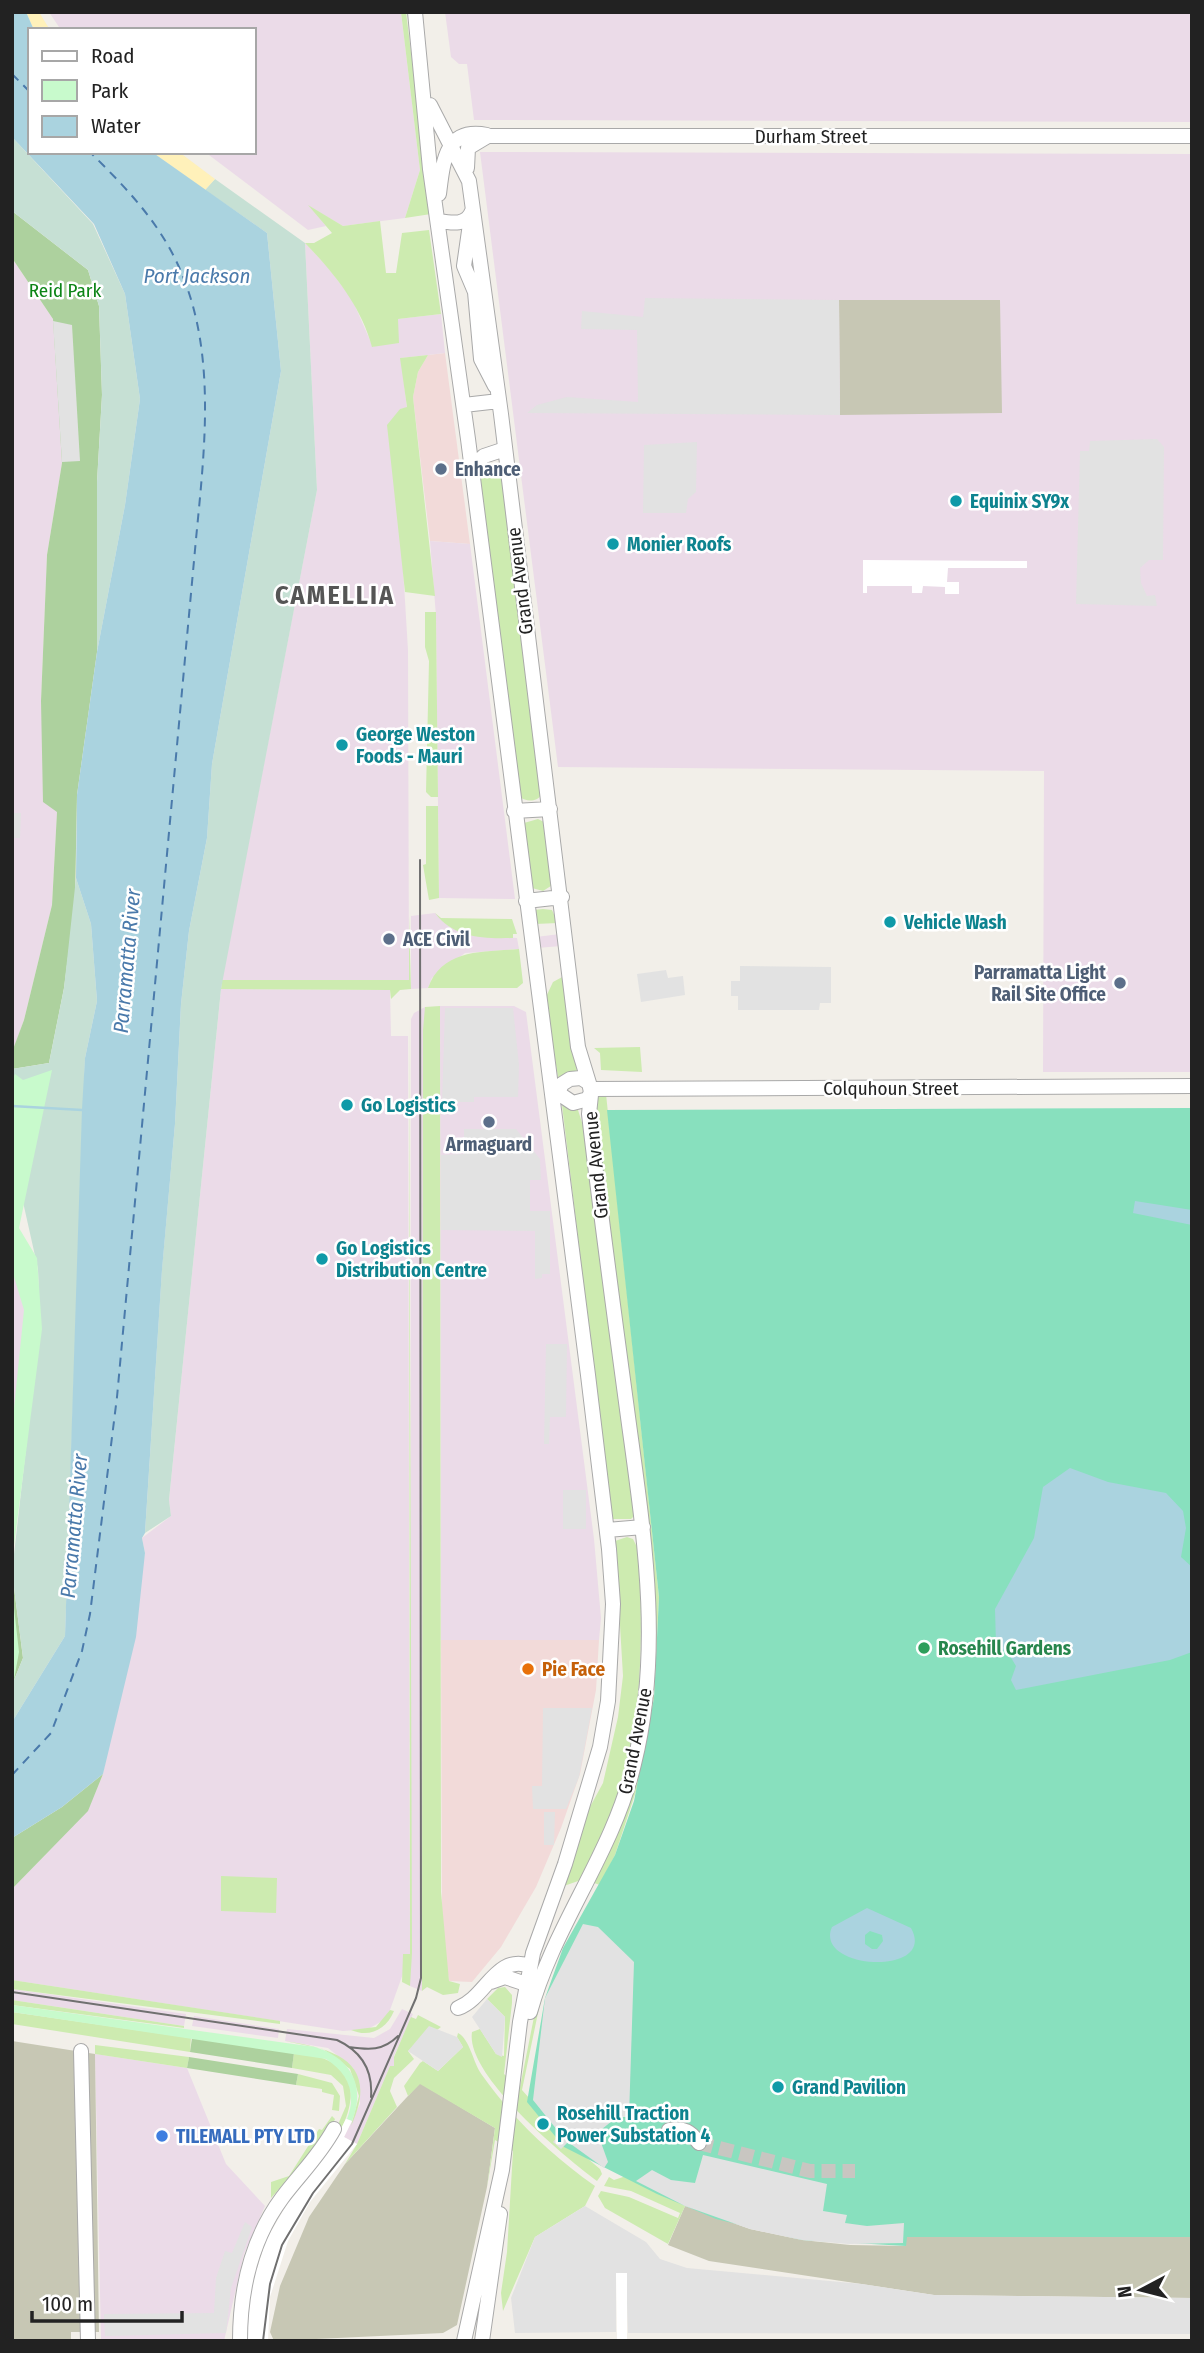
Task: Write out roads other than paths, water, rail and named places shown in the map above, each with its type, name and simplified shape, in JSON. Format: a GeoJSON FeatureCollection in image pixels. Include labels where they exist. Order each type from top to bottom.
{"type":"FeatureCollection","features":[{"type":"Feature","properties":{"kind":"street","name":"Grand Avenue"},"geometry":{"type":"LineString","coordinates":[[415,12],[437,217],[464,405],[561,1164],[607,1530],[613,1604],[608,1701],[589,1787],[538,1937],[502,2170],[464,2341]]}},
{"type":"Feature","properties":{"kind":"street","name":"Grand Avenue"},"geometry":{"type":"LineString","coordinates":[[425,87],[437,120],[469,181],[481,302],[498,395],[579,1051],[590,1089],[589,1114],[603,1238],[643,1527],[650,1598],[650,1652],[639,1739],[618,1821],[580,1894],[532,1976]]}},
{"type":"Feature","properties":{"kind":"street","name":"Durham Street"},"geometry":{"type":"LineString","coordinates":[[437,120],[451,130],[488,135],[1192,136]]}},
{"type":"Feature","properties":{"kind":"street"},"geometry":{"type":"LineString","coordinates":[[472,209],[461,222],[437,217],[442,170],[452,145],[461,135],[473,133]]}},
{"type":"Feature","properties":{"kind":"street"},"geometry":{"type":"LineString","coordinates":[[469,181],[467,152],[475,142],[488,135]]}},
{"type":"Feature","properties":{"kind":"street"},"geometry":{"type":"LineString","coordinates":[[450,307],[481,302]]}},
{"type":"Feature","properties":{"kind":"street"},"geometry":{"type":"LineString","coordinates":[[464,405],[498,395]]}},
{"type":"Feature","properties":{"kind":"street"},"geometry":{"type":"LineString","coordinates":[[472,467],[484,456],[505,449]]}},
{"type":"Feature","properties":{"kind":"street"},"geometry":{"type":"LineString","coordinates":[[514,811],[550,808]]}},
{"type":"Feature","properties":{"kind":"street"},"geometry":{"type":"LineString","coordinates":[[526,901],[562,897]]}},
{"type":"Feature","properties":{"kind":"street","name":"Grand Avenue"},"geometry":{"type":"LineString","coordinates":[[539,1004],[558,1093],[561,1164]]}},
{"type":"Feature","properties":{"kind":"street"},"geometry":{"type":"LineString","coordinates":[[581,1078],[590,1089],[577,1103],[566,1100],[558,1093],[564,1082],[570,1079],[581,1078]]}},
{"type":"Feature","properties":{"kind":"street","name":"Colquhoun Street"},"geometry":{"type":"LineString","coordinates":[[590,1089],[1192,1086]]}},
{"type":"Feature","properties":{"kind":"street"},"geometry":{"type":"LineString","coordinates":[[607,1530],[643,1527]]}},
{"type":"Feature","properties":{"kind":"street"},"geometry":{"type":"LineString","coordinates":[[538,1937],[559,1895],[567,1890],[580,1894]]}},
{"type":"Feature","properties":{"kind":"street"},"geometry":{"type":"LineString","coordinates":[[458,2008],[477,1998],[506,1966],[516,1963],[532,1976]]}},
{"type":"Feature","properties":{"kind":"street"},"geometry":{"type":"LineString","coordinates":[[81,2052],[88,2341]]}},
{"type":"Feature","properties":{"kind":"street"},"geometry":{"type":"LineString","coordinates":[[669,2130],[679,2128],[691,2133],[699,2143]]}},
{"type":"Feature","properties":{"kind":"street"},"geometry":{"type":"LineString","coordinates":[[240,2341],[243,2286],[260,2236],[276,2207],[321,2152],[334,2129]]}},
{"type":"Feature","properties":{"kind":"street","name":"Grand Avenue"},"geometry":{"type":"LineString","coordinates":[[482,2341],[500,2220],[502,2170]]}},
{"type":"Feature","properties":{"kind":"water","name":"Port Jackson"},"geometry":{"type":"Polygon","coordinates":[[[12,12],[26,12],[33,28],[28,28],[28,154],[12,137],[12,12]]]}},
{"type":"Feature","properties":{"kind":"water","name":"Port Jackson"},"geometry":{"type":"Polygon","coordinates":[[[28,154],[155,154],[267,233],[281,371],[212,764],[207,838],[189,931],[181,1004],[175,1124],[162,1270],[145,1533],[142,1538],[145,1553],[136,1637],[103,1774],[62,1807],[12,1838],[12,1722],[65,1636],[82,1109],[85,1058],[97,1001],[91,924],[76,878],[77,795],[97,652],[125,505],[140,399],[125,294],[94,224],[28,154]]]}},
{"type":"Feature","properties":{"kind":"water"},"geometry":{"type":"Polygon","coordinates":[[[1135,1201],[1192,1210],[1192,1225],[1133,1213],[1135,1201]]]}},
{"type":"Feature","properties":{"kind":"water"},"geometry":{"type":"Polygon","coordinates":[[[1070,1468],[1108,1482],[1166,1493],[1183,1511],[1186,1528],[1181,1557],[1192,1567],[1192,1652],[1170,1660],[1016,1690],[1011,1680],[1016,1666],[1010,1656],[996,1644],[995,1609],[1034,1538],[1043,1487],[1070,1468]]]}},
{"type":"Feature","properties":{"kind":"water"},"geometry":{"type":"Polygon","coordinates":[[[867,1908],[911,1928],[915,1944],[907,1955],[893,1961],[856,1959],[840,1952],[831,1941],[832,1927],[867,1908]],[[870,1931],[865,1935],[865,1944],[877,1949],[883,1941],[882,1935],[870,1931]]]}},
{"type":"Feature","properties":{"kind":"waterway"},"geometry":{"type":"LineString","coordinates":[[12,1106],[82,1110]]}},
{"type":"Feature","properties":{"kind":"tunnel"},"geometry":{"type":"LineString","coordinates":[[699,2143],[810,2171],[855,2171]]}},
{"type":"Feature","properties":{"kind":"tram line"},"geometry":{"type":"LineString","coordinates":[[263,2341],[270,2284],[282,2245],[313,2193],[352,2144],[416,1998],[421,1978],[420,860]]}},
{"type":"Feature","properties":{"kind":"tram line"},"geometry":{"type":"LineString","coordinates":[[12,1992],[337,2040],[353,2050],[364,2062],[370,2078],[371,2097]]}},
{"type":"Feature","properties":{"kind":"tram line"},"geometry":{"type":"LineString","coordinates":[[349,2047],[375,2048],[398,2036]]}},
{"type":"Feature","properties":{"kind":"place","name":"Enhance"},"geometry":{"type":"Point","coordinates":[441,469]}},
{"type":"Feature","properties":{"kind":"place","name":"Equinix SY9x"},"geometry":{"type":"Point","coordinates":[956,501]}},
{"type":"Feature","properties":{"kind":"place","name":"Monier Roofs"},"geometry":{"type":"Point","coordinates":[613,544]}},
{"type":"Feature","properties":{"kind":"place","name":"George Weston Foods - Mauri"},"geometry":{"type":"Point","coordinates":[342,745]}},
{"type":"Feature","properties":{"kind":"place","name":"Vehicle Wash"},"geometry":{"type":"Point","coordinates":[890,922]}},
{"type":"Feature","properties":{"kind":"place","name":"ACE Civil"},"geometry":{"type":"Point","coordinates":[389,939]}},
{"type":"Feature","properties":{"kind":"place","name":"Parramatta Light Rail Site Office"},"geometry":{"type":"Point","coordinates":[1120,983]}},
{"type":"Feature","properties":{"kind":"place","name":"Go Logistics"},"geometry":{"type":"Point","coordinates":[347,1105]}},
{"type":"Feature","properties":{"kind":"place","name":"Armaguard"},"geometry":{"type":"Point","coordinates":[489,1122]}},
{"type":"Feature","properties":{"kind":"place","name":"Go Logistics Distribution Centre"},"geometry":{"type":"Point","coordinates":[322,1259]}},
{"type":"Feature","properties":{"kind":"place","name":"Rosehill Gardens"},"geometry":{"type":"Point","coordinates":[924,1648]}},
{"type":"Feature","properties":{"kind":"place","name":"Pie Face"},"geometry":{"type":"Point","coordinates":[528,1669]}},
{"type":"Feature","properties":{"kind":"place","name":"Grand Pavilion"},"geometry":{"type":"Point","coordinates":[778,2087]}},
{"type":"Feature","properties":{"kind":"place","name":"Rosehill Traction Power Substation 4"},"geometry":{"type":"Point","coordinates":[543,2124]}},
{"type":"Feature","properties":{"kind":"place","name":"TILEMALL PTY LTD"},"geometry":{"type":"Point","coordinates":[162,2136]}},
{"type":"Feature","properties":{"kind":"district","name":"CAMELLIA"},"geometry":{"type":"Point","coordinates":[335,595]}},
{"type":"Feature","properties":{"kind":"park label","name":"Reid Park"},"geometry":{"type":"Point","coordinates":[65,290]}},
{"type":"Feature","properties":{"kind":"water label","name":"Parramatta River"},"geometry":{"type":"Point","coordinates":[127,961]}},
{"type":"Feature","properties":{"kind":"water label","name":"Parramatta River"},"geometry":{"type":"Point","coordinates":[74,1526]}}]}
